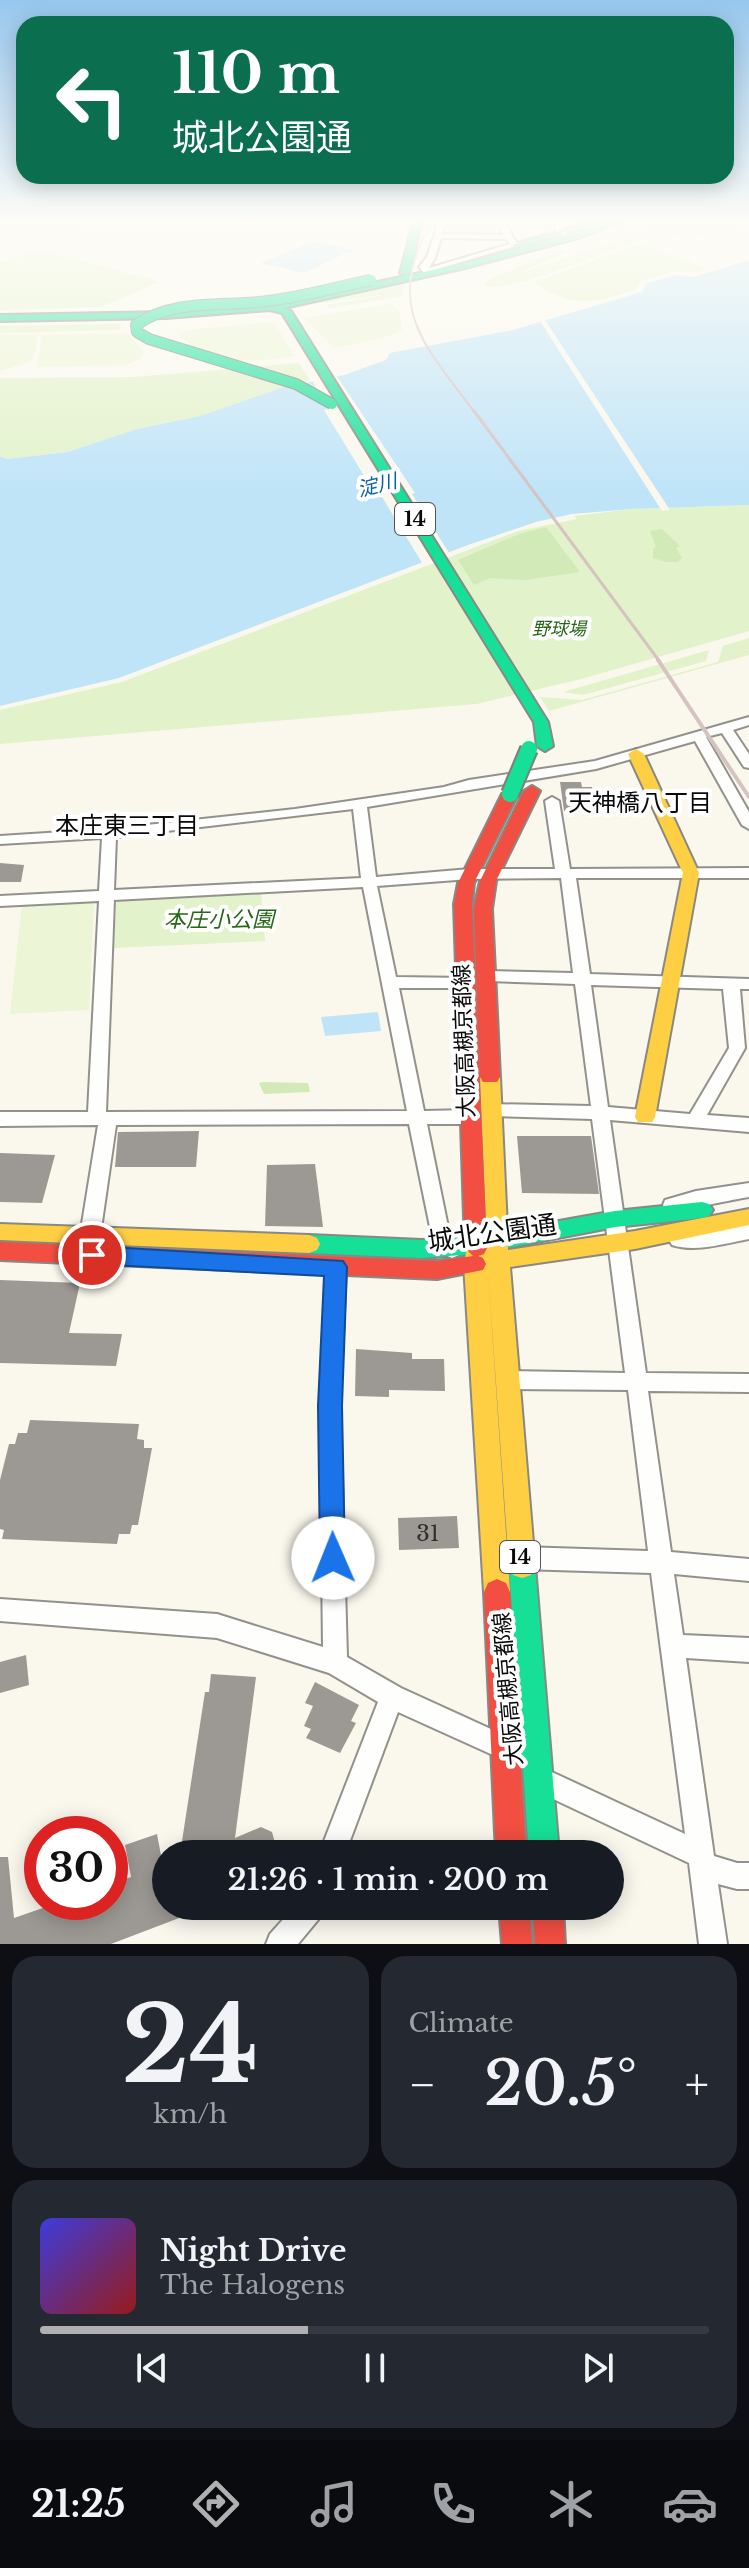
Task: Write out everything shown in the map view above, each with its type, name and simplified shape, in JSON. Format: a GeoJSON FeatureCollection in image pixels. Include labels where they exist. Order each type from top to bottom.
{"type":"FeatureCollection","features":[{"type":"Feature","properties":{"kind":"main road","name":"大阪高槻京都線"},"geometry":{"type":"LineString","coordinates":[[164,311],[143,318],[135,327],[139,334],[296,384],[332,404]]}},
{"type":"Feature","properties":{"kind":"main road"},"geometry":{"type":"LineString","coordinates":[[0,317],[205,311]]}},
{"type":"Feature","properties":{"kind":"main road","name":"大阪高槻京都線"},"geometry":{"type":"LineString","coordinates":[[276,311],[520,714],[534,728]]}},
{"type":"Feature","properties":{"kind":"main road","name":"大阪高槻京都線"},"geometry":{"type":"LineString","coordinates":[[276,311],[534,728],[543,766],[492,873],[483,909],[497,1241],[543,1840]]}},
{"type":"Feature","properties":{"kind":"main road","name":"大阪高槻京都線"},"geometry":{"type":"LineString","coordinates":[[510,1840],[469,1117],[463,895],[470,874],[510,794],[537,748]]}},
{"type":"Feature","properties":{"kind":"main road"},"geometry":{"type":"LineString","coordinates":[[636,754],[691,873],[645,1117]]}},
{"type":"Feature","properties":{"kind":"main road","name":"城北公園通"},"geometry":{"type":"LineString","coordinates":[[476,1254],[500,1260],[749,1203]]}},
{"type":"Feature","properties":{"kind":"main road","name":"城北公園通"},"geometry":{"type":"LineString","coordinates":[[0,1251],[437,1270],[476,1254],[497,1241],[749,1217]]}},
{"type":"Feature","properties":{"kind":"main road","name":"城北公園通"},"geometry":{"type":"LineString","coordinates":[[0,1232],[448,1248]]}},
{"type":"Feature","properties":{"kind":"main road"},"geometry":{"type":"LineString","coordinates":[[515,1920],[517,1944]]}},
{"type":"Feature","properties":{"kind":"main road"},"geometry":{"type":"LineString","coordinates":[[549,1920],[550,1944]]}},
{"type":"Feature","properties":{"kind":"street"},"geometry":{"type":"LineString","coordinates":[[0,840],[109,833],[360,804],[596,765],[749,721]]}},
{"type":"Feature","properties":{"kind":"street"},"geometry":{"type":"LineString","coordinates":[[725,728],[749,728]]}},
{"type":"Feature","properties":{"kind":"street"},"geometry":{"type":"LineString","coordinates":[[725,728],[749,764]]}},
{"type":"Feature","properties":{"kind":"street"},"geometry":{"type":"LineString","coordinates":[[699,736],[749,825]]}},
{"type":"Feature","properties":{"kind":"street"},"geometry":{"type":"LineString","coordinates":[[552,801],[583,979],[601,1113],[625,1229],[639,1382],[661,1562],[713,1944]]}},
{"type":"Feature","properties":{"kind":"street"},"geometry":{"type":"LineString","coordinates":[[360,804],[369,882],[439,1227],[448,1248],[476,1254]]}},
{"type":"Feature","properties":{"kind":"street"},"geometry":{"type":"LineString","coordinates":[[90,1236],[103,1119],[109,833]]}},
{"type":"Feature","properties":{"kind":"street"},"geometry":{"type":"LineString","coordinates":[[0,901],[492,873],[749,873]]}},
{"type":"Feature","properties":{"kind":"street"},"geometry":{"type":"LineString","coordinates":[[487,976],[740,983],[737,1048],[695,1120]]}},
{"type":"Feature","properties":{"kind":"street"},"geometry":{"type":"LineString","coordinates":[[390,982],[466,983]]}},
{"type":"Feature","properties":{"kind":"street"},"geometry":{"type":"LineString","coordinates":[[491,1110],[601,1113],[749,1125]]}},
{"type":"Feature","properties":{"kind":"street"},"geometry":{"type":"LineString","coordinates":[[0,1119],[469,1117]]}},
{"type":"Feature","properties":{"kind":"street"},"geometry":{"type":"LineString","coordinates":[[625,1229],[696,1198],[749,1190]]}},
{"type":"Feature","properties":{"kind":"street"},"geometry":{"type":"LineString","coordinates":[[625,1229],[707,1239],[749,1231]]}},
{"type":"Feature","properties":{"kind":"street"},"geometry":{"type":"LineString","coordinates":[[335,1663],[330,1406],[336,1267]]}},
{"type":"Feature","properties":{"kind":"street"},"geometry":{"type":"LineString","coordinates":[[507,1380],[749,1383]]}},
{"type":"Feature","properties":{"kind":"street"},"geometry":{"type":"LineString","coordinates":[[521,1558],[661,1562],[749,1570]]}},
{"type":"Feature","properties":{"kind":"street"},"geometry":{"type":"LineString","coordinates":[[0,1610],[217,1626],[335,1663],[392,1697],[504,1748]]}},
{"type":"Feature","properties":{"kind":"street"},"geometry":{"type":"LineString","coordinates":[[673,1646],[749,1650]]}},
{"type":"Feature","properties":{"kind":"street"},"geometry":{"type":"LineString","coordinates":[[337,1840],[392,1697]]}},
{"type":"Feature","properties":{"kind":"street"},"geometry":{"type":"LineString","coordinates":[[540,1779],[702,1860],[737,1876],[749,1876]]}},
{"type":"Feature","properties":{"kind":"street"},"geometry":{"type":"LineString","coordinates":[[280,1944],[301,1920]]}},
{"type":"Feature","properties":{"kind":"green space"},"geometry":{"type":"Polygon","coordinates":[[[349,311],[399,311],[402,330],[390,336],[335,348],[303,318],[349,311]]]}},
{"type":"Feature","properties":{"kind":"green space"},"geometry":{"type":"Polygon","coordinates":[[[274,322],[294,356],[232,360],[203,352],[178,334],[196,329],[274,322]]]}},
{"type":"Feature","properties":{"kind":"green space"},"geometry":{"type":"Polygon","coordinates":[[[121,324],[120,330],[0,333],[0,326],[121,324]]]}},
{"type":"Feature","properties":{"kind":"green space"},"geometry":{"type":"Polygon","coordinates":[[[127,333],[144,352],[140,359],[127,365],[38,367],[41,335],[127,333]]]}},
{"type":"Feature","properties":{"kind":"green space"},"geometry":{"type":"Polygon","coordinates":[[[0,335],[37,335],[36,350],[29,362],[0,371],[0,335]]]}},
{"type":"Feature","properties":{"kind":"green space"},"geometry":{"type":"Polygon","coordinates":[[[299,363],[310,380],[200,416],[137,429],[66,452],[7,459],[0,456],[0,378],[133,377],[299,363]]]}},
{"type":"Feature","properties":{"kind":"green space","name":"野球場"},"geometry":{"type":"Polygon","coordinates":[[[749,505],[749,631],[581,679],[477,704],[0,744],[0,710],[122,682],[518,531],[577,519],[574,516],[632,509],[749,505]]]}},
{"type":"Feature","properties":{"kind":"green space"},"geometry":{"type":"Polygon","coordinates":[[[546,527],[580,572],[525,580],[490,578],[474,585],[458,560],[519,534],[546,527]]]}},
{"type":"Feature","properties":{"kind":"green space"},"geometry":{"type":"Polygon","coordinates":[[[662,529],[680,546],[676,548],[682,558],[678,562],[653,558],[656,546],[650,531],[662,529]]]}},
{"type":"Feature","properties":{"kind":"green space"},"geometry":{"type":"Polygon","coordinates":[[[749,638],[749,655],[549,711],[540,697],[582,700],[718,662],[723,646],[749,638]]]}},
{"type":"Feature","properties":{"kind":"green space"},"geometry":{"type":"Polygon","coordinates":[[[709,650],[706,661],[583,695],[563,692],[709,650]]]}},
{"type":"Feature","properties":{"kind":"green space","name":"本庄小公園"},"geometry":{"type":"Polygon","coordinates":[[[261,892],[265,941],[114,948],[116,903],[121,899],[261,892]]]}},
{"type":"Feature","properties":{"kind":"green space"},"geometry":{"type":"Polygon","coordinates":[[[94,902],[89,1010],[10,1014],[22,904],[94,902]]]}},
{"type":"Feature","properties":{"kind":"green space"},"geometry":{"type":"Polygon","coordinates":[[[259,1083],[308,1083],[310,1092],[264,1094],[259,1083]]]}},
{"type":"Feature","properties":{"kind":"water","name":"淀川"},"geometry":{"type":"Polygon","coordinates":[[[578,311],[749,311],[749,505],[632,509],[572,514],[536,522],[119,678],[0,706],[0,456],[7,459],[67,452],[137,429],[200,416],[284,387],[344,375],[386,360],[390,353],[513,330],[578,311]]]}},
{"type":"Feature","properties":{"kind":"water"},"geometry":{"type":"Polygon","coordinates":[[[378,1012],[381,1031],[325,1036],[321,1017],[378,1012]]]}},
{"type":"Feature","properties":{"kind":"pier"},"geometry":{"type":"Polygon","coordinates":[[[543,317],[670,510],[662,511],[538,318],[543,317]]]}},
{"type":"Feature","properties":{"kind":"pier"},"geometry":{"type":"Polygon","coordinates":[[[334,372],[415,493],[412,494],[451,556],[424,566],[382,497],[377,497],[324,410],[328,409],[310,376],[334,372]]]}},
{"type":"Feature","properties":{"kind":"building"},"geometry":{"type":"Polygon","coordinates":[[[560,782],[581,782],[582,787],[592,787],[596,812],[564,811],[560,782]]]}},
{"type":"Feature","properties":{"kind":"building"},"geometry":{"type":"Polygon","coordinates":[[[0,863],[24,865],[21,882],[0,882],[0,863]]]}},
{"type":"Feature","properties":{"kind":"building"},"geometry":{"type":"Polygon","coordinates":[[[199,1131],[196,1167],[115,1167],[118,1132],[199,1131]]]}},
{"type":"Feature","properties":{"kind":"building"},"geometry":{"type":"Polygon","coordinates":[[[517,1136],[591,1136],[599,1194],[522,1193],[517,1136]]]}},
{"type":"Feature","properties":{"kind":"building"},"geometry":{"type":"Polygon","coordinates":[[[0,1153],[55,1155],[42,1203],[0,1202],[0,1153]]]}},
{"type":"Feature","properties":{"kind":"building"},"geometry":{"type":"Polygon","coordinates":[[[315,1164],[323,1227],[265,1226],[267,1165],[315,1164]]]}},
{"type":"Feature","properties":{"kind":"building"},"geometry":{"type":"Polygon","coordinates":[[[0,1280],[80,1283],[69,1333],[122,1334],[116,1366],[0,1363],[0,1280]]]}},
{"type":"Feature","properties":{"kind":"building"},"geometry":{"type":"Polygon","coordinates":[[[356,1349],[412,1353],[412,1359],[444,1359],[445,1391],[389,1390],[389,1397],[355,1396],[356,1349]]]}},
{"type":"Feature","properties":{"kind":"building"},"geometry":{"type":"Polygon","coordinates":[[[30,1420],[139,1424],[137,1439],[144,1440],[144,1448],[152,1448],[138,1525],[132,1525],[130,1534],[119,1534],[117,1544],[2,1539],[0,1480],[9,1444],[15,1444],[18,1433],[27,1433],[30,1420]]]}},
{"type":"Feature","properties":{"kind":"building"},"geometry":{"type":"Polygon","coordinates":[[[457,1516],[459,1548],[399,1550],[398,1518],[457,1516]]]}},
{"type":"Feature","properties":{"kind":"building"},"geometry":{"type":"Polygon","coordinates":[[[26,1655],[29,1685],[0,1693],[0,1662],[26,1655]]]}},
{"type":"Feature","properties":{"kind":"building"},"geometry":{"type":"Polygon","coordinates":[[[211,1674],[256,1677],[235,1838],[261,1827],[272,1832],[274,1840],[182,1840],[205,1692],[209,1692],[211,1674]]]}},
{"type":"Feature","properties":{"kind":"building"},"geometry":{"type":"Polygon","coordinates":[[[315,1682],[359,1705],[351,1721],[356,1723],[340,1753],[306,1738],[311,1729],[304,1726],[313,1706],[305,1703],[315,1682]]]}},
{"type":"Feature","properties":{"kind":"building"},"geometry":{"type":"Polygon","coordinates":[[[157,1834],[158,1840],[152,1840],[152,1920],[174,1920],[111,1944],[0,1944],[0,1857],[8,1857],[14,1918],[24,1915],[24,1920],[128,1920],[128,1878],[131,1877],[128,1844],[157,1834]]]}},
{"type":"Feature","properties":{"kind":"railway"},"geometry":{"type":"LineString","coordinates":[[413,311],[426,345],[475,413]]}},
{"type":"Feature","properties":{"kind":"railway"},"geometry":{"type":"LineString","coordinates":[[474,411],[660,662]]}},
{"type":"Feature","properties":{"kind":"railway"},"geometry":{"type":"LineString","coordinates":[[658,660],[749,797]]}},
{"type":"Feature","properties":{"kind":"traffic: fast"},"geometry":{"type":"LineString","coordinates":[[164,311],[136,325],[137,332],[149,339],[296,384],[332,404]]}},
{"type":"Feature","properties":{"kind":"traffic: fast"},"geometry":{"type":"LineString","coordinates":[[0,318],[224,311]]}},
{"type":"Feature","properties":{"kind":"traffic: fast"},"geometry":{"type":"LineString","coordinates":[[285,311],[541,722],[545,746]]}},
{"type":"Feature","properties":{"kind":"traffic: fast"},"geometry":{"type":"LineString","coordinates":[[510,794],[529,749]]}},
{"type":"Feature","properties":{"kind":"traffic: fast"},"geometry":{"type":"LineString","coordinates":[[309,1244],[422,1249],[475,1245],[615,1219],[702,1210]]}},
{"type":"Feature","properties":{"kind":"traffic: fast"},"geometry":{"type":"LineString","coordinates":[[522,1566],[543,1840]]}},
{"type":"Feature","properties":{"kind":"traffic: slow"},"geometry":{"type":"LineString","coordinates":[[636,754],[691,873],[645,1117]]}},
{"type":"Feature","properties":{"kind":"traffic: slow"},"geometry":{"type":"LineString","coordinates":[[490,1077],[497,1241],[522,1566]]}},
{"type":"Feature","properties":{"kind":"traffic: slow"},"geometry":{"type":"LineString","coordinates":[[475,1264],[635,1240],[749,1217]]}},
{"type":"Feature","properties":{"kind":"traffic: slow"},"geometry":{"type":"LineString","coordinates":[[0,1232],[309,1244]]}},
{"type":"Feature","properties":{"kind":"traffic: slow"},"geometry":{"type":"LineString","coordinates":[[476,1248],[497,1592]]}},
{"type":"Feature","properties":{"kind":"traffic: jam"},"geometry":{"type":"LineString","coordinates":[[490,1077],[483,909],[488,881],[532,791]]}},
{"type":"Feature","properties":{"kind":"traffic: jam"},"geometry":{"type":"LineString","coordinates":[[476,1248],[463,904],[466,883],[510,794]]}},
{"type":"Feature","properties":{"kind":"traffic: jam"},"geometry":{"type":"LineString","coordinates":[[0,1251],[437,1270],[475,1264]]}},
{"type":"Feature","properties":{"kind":"traffic: jam"},"geometry":{"type":"LineString","coordinates":[[497,1592],[510,1840]]}},
{"type":"Feature","properties":{"kind":"traffic: jam"},"geometry":{"type":"LineString","coordinates":[[515,1920],[517,1944]]}},
{"type":"Feature","properties":{"kind":"traffic: jam"},"geometry":{"type":"LineString","coordinates":[[549,1920],[550,1944]]}},
{"type":"Feature","properties":{"kind":"district","name":"天神橋八丁目"},"geometry":{"type":"Point","coordinates":[640,802]}},
{"type":"Feature","properties":{"kind":"district","name":"本庄東三丁目"},"geometry":{"type":"Point","coordinates":[127,825]}},
{"type":"Feature","properties":{"kind":"route"},"geometry":{"type":"LineString","coordinates":[[92,1255],[336,1267],[330,1406],[333,1558]]}}]}
